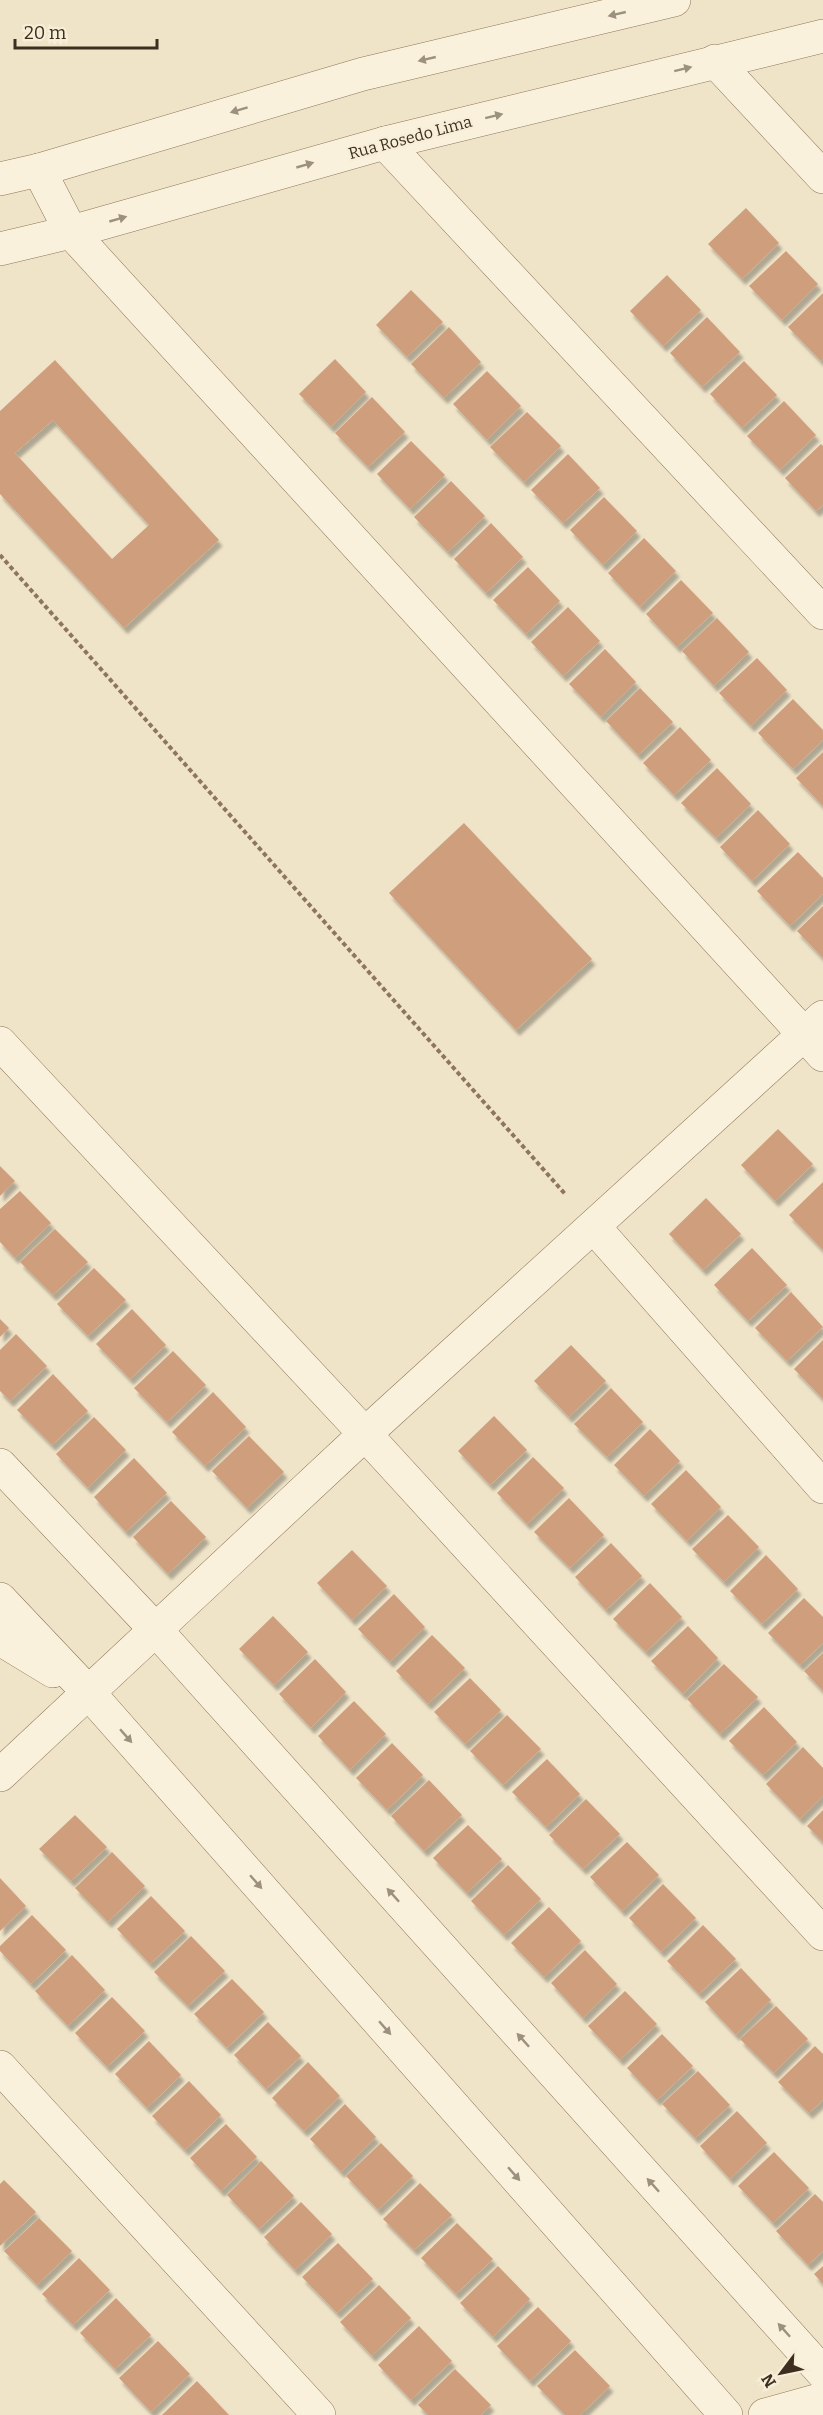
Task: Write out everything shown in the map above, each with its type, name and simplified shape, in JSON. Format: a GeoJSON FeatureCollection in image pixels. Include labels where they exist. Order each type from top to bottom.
{"type":"FeatureCollection","features":[{"type":"Feature","properties":{"kind":"street"},"geometry":{"type":"LineString","coordinates":[[0,179],[39,170],[363,74],[674,0]]}},
{"type":"Feature","properties":{"kind":"street","name":"Rua Rosedo Lima"},"geometry":{"type":"LineString","coordinates":[[0,249],[71,232],[385,143],[823,36]]}},
{"type":"Feature","properties":{"kind":"street"},"geometry":{"type":"LineString","coordinates":[[715,61],[823,177]]}},
{"type":"Feature","properties":{"kind":"street"},"geometry":{"type":"LineString","coordinates":[[385,143],[823,614]]}},
{"type":"Feature","properties":{"kind":"street"},"geometry":{"type":"LineString","coordinates":[[0,1775],[365,1434],[594,1227],[817,1036],[71,232],[39,170]]}},
{"type":"Feature","properties":{"kind":"street"},"geometry":{"type":"LineString","coordinates":[[0,1042],[365,1434],[823,1934]]}},
{"type":"Feature","properties":{"kind":"street"},"geometry":{"type":"LineString","coordinates":[[594,1227],[823,1487]]}},
{"type":"Feature","properties":{"kind":"street"},"geometry":{"type":"LineString","coordinates":[[0,1465],[155,1629],[823,2373]]}},
{"type":"Feature","properties":{"kind":"street"},"geometry":{"type":"LineString","coordinates":[[0,1599],[88,1692],[726,2415]]}},
{"type":"Feature","properties":{"kind":"street"},"geometry":{"type":"LineString","coordinates":[[0,1639],[88,1692]]}},
{"type":"Feature","properties":{"kind":"street"},"geometry":{"type":"LineString","coordinates":[[0,2067],[319,2415]]}},
{"type":"Feature","properties":{"kind":"street"},"geometry":{"type":"LineString","coordinates":[[765,2415],[823,2399]]}},
{"type":"Feature","properties":{"kind":"path"},"geometry":{"type":"LineString","coordinates":[[0,555],[594,1227]]}},
{"type":"Feature","properties":{"kind":"building"},"geometry":{"type":"Polygon","coordinates":[[[746,208],[779,243],[742,279],[708,244],[746,208]]]}},
{"type":"Feature","properties":{"kind":"building"},"geometry":{"type":"Polygon","coordinates":[[[786,251],[818,284],[782,320],[749,286],[786,251]]]}},
{"type":"Feature","properties":{"kind":"building"},"geometry":{"type":"Polygon","coordinates":[[[667,275],[701,310],[663,346],[630,311],[667,275]]]}},
{"type":"Feature","properties":{"kind":"building"},"geometry":{"type":"Polygon","coordinates":[[[411,290],[443,322],[407,357],[376,325],[411,290]]]}},
{"type":"Feature","properties":{"kind":"building"},"geometry":{"type":"Polygon","coordinates":[[[823,293],[823,359],[821,361],[788,327],[823,293]]]}},
{"type":"Feature","properties":{"kind":"building"},"geometry":{"type":"Polygon","coordinates":[[[707,317],[740,352],[702,387],[670,353],[707,317]]]}},
{"type":"Feature","properties":{"kind":"building"},"geometry":{"type":"Polygon","coordinates":[[[449,327],[481,362],[444,398],[411,364],[449,327]]]}},
{"type":"Feature","properties":{"kind":"building"},"geometry":{"type":"Polygon","coordinates":[[[335,359],[366,392],[331,427],[299,394],[335,359]]]}},
{"type":"Feature","properties":{"kind":"building"},"geometry":{"type":"Polygon","coordinates":[[[55,360],[219,540],[124,628],[0,494],[0,411],[55,360]],[[53,420],[15,453],[112,559],[149,525],[53,420]]]}},
{"type":"Feature","properties":{"kind":"building"},"geometry":{"type":"Polygon","coordinates":[[[744,361],[777,395],[742,428],[710,394],[744,361]]]}},
{"type":"Feature","properties":{"kind":"building"},"geometry":{"type":"Polygon","coordinates":[[[487,371],[521,406],[487,440],[453,404],[487,371]]]}},
{"type":"Feature","properties":{"kind":"building"},"geometry":{"type":"Polygon","coordinates":[[[372,397],[405,432],[368,467],[335,433],[372,397]]]}},
{"type":"Feature","properties":{"kind":"building"},"geometry":{"type":"Polygon","coordinates":[[[784,401],[816,435],[780,470],[747,436],[784,401]]]}},
{"type":"Feature","properties":{"kind":"building"},"geometry":{"type":"Polygon","coordinates":[[[527,412],[561,446],[524,482],[490,447],[527,412]]]}},
{"type":"Feature","properties":{"kind":"building"},"geometry":{"type":"Polygon","coordinates":[[[411,441],[445,475],[410,509],[377,474],[411,441]]]}},
{"type":"Feature","properties":{"kind":"building"},"geometry":{"type":"Polygon","coordinates":[[[821,444],[823,446],[823,505],[816,511],[785,478],[821,444]]]}},
{"type":"Feature","properties":{"kind":"building"},"geometry":{"type":"Polygon","coordinates":[[[568,454],[600,488],[563,523],[531,490],[568,454]]]}},
{"type":"Feature","properties":{"kind":"building"},"geometry":{"type":"Polygon","coordinates":[[[451,481],[485,516],[448,552],[414,517],[451,481]]]}},
{"type":"Feature","properties":{"kind":"building"},"geometry":{"type":"Polygon","coordinates":[[[604,497],[637,531],[603,565],[570,530],[604,497]]]}},
{"type":"Feature","properties":{"kind":"building"},"geometry":{"type":"Polygon","coordinates":[[[491,523],[523,557],[486,593],[454,559],[491,523]]]}},
{"type":"Feature","properties":{"kind":"building"},"geometry":{"type":"Polygon","coordinates":[[[644,538],[676,571],[640,607],[608,573],[644,538]]]}},
{"type":"Feature","properties":{"kind":"building"},"geometry":{"type":"Polygon","coordinates":[[[528,567],[560,601],[526,634],[493,600],[528,567]]]}},
{"type":"Feature","properties":{"kind":"building"},"geometry":{"type":"Polygon","coordinates":[[[681,580],[713,613],[677,647],[646,614],[681,580]]]}},
{"type":"Feature","properties":{"kind":"building"},"geometry":{"type":"Polygon","coordinates":[[[568,607],[600,641],[563,676],[531,642],[568,607]]]}},
{"type":"Feature","properties":{"kind":"building"},"geometry":{"type":"Polygon","coordinates":[[[717,618],[749,652],[714,686],[682,651],[717,618]]]}},
{"type":"Feature","properties":{"kind":"building"},"geometry":{"type":"Polygon","coordinates":[[[605,649],[636,682],[601,717],[569,684],[605,649]]]}},
{"type":"Feature","properties":{"kind":"building"},"geometry":{"type":"Polygon","coordinates":[[[757,658],[787,690],[751,726],[719,693],[757,658]]]}},
{"type":"Feature","properties":{"kind":"building"},"geometry":{"type":"Polygon","coordinates":[[[640,688],[673,722],[638,755],[606,721],[640,688]]]}},
{"type":"Feature","properties":{"kind":"building"},"geometry":{"type":"Polygon","coordinates":[[[793,699],[823,730],[823,740],[793,769],[758,733],[793,699]]]}},
{"type":"Feature","properties":{"kind":"building"},"geometry":{"type":"Polygon","coordinates":[[[680,727],[711,760],[674,795],[643,763],[680,727]]]}},
{"type":"Feature","properties":{"kind":"building"},"geometry":{"type":"Polygon","coordinates":[[[823,752],[823,806],[796,778],[823,752]]]}},
{"type":"Feature","properties":{"kind":"building"},"geometry":{"type":"Polygon","coordinates":[[[717,768],[751,804],[716,838],[681,803],[717,768]]]}},
{"type":"Feature","properties":{"kind":"building"},"geometry":{"type":"Polygon","coordinates":[[[758,810],[790,844],[752,881],[720,847],[758,810]]]}},
{"type":"Feature","properties":{"kind":"building"},"geometry":{"type":"Polygon","coordinates":[[[464,823],[592,959],[516,1030],[389,893],[464,823]]]}},
{"type":"Feature","properties":{"kind":"building"},"geometry":{"type":"Polygon","coordinates":[[[798,852],[823,878],[823,894],[790,926],[757,891],[798,852]]]}},
{"type":"Feature","properties":{"kind":"building"},"geometry":{"type":"Polygon","coordinates":[[[823,906],[823,958],[797,931],[823,906]]]}},
{"type":"Feature","properties":{"kind":"building"},"geometry":{"type":"Polygon","coordinates":[[[778,1129],[813,1164],[775,1201],[741,1165],[778,1129]]]}},
{"type":"Feature","properties":{"kind":"building"},"geometry":{"type":"Polygon","coordinates":[[[0,1166],[15,1181],[0,1196],[0,1166]]]}},
{"type":"Feature","properties":{"kind":"building"},"geometry":{"type":"Polygon","coordinates":[[[823,1182],[823,1250],[789,1215],[823,1182]]]}},
{"type":"Feature","properties":{"kind":"building"},"geometry":{"type":"Polygon","coordinates":[[[20,1191],[51,1223],[15,1258],[0,1242],[0,1209],[20,1191]]]}},
{"type":"Feature","properties":{"kind":"building"},"geometry":{"type":"Polygon","coordinates":[[[706,1198],[741,1234],[703,1270],[669,1234],[706,1198]]]}},
{"type":"Feature","properties":{"kind":"building"},"geometry":{"type":"Polygon","coordinates":[[[55,1229],[88,1262],[53,1295],[20,1262],[55,1229]]]}},
{"type":"Feature","properties":{"kind":"building"},"geometry":{"type":"Polygon","coordinates":[[[752,1248],[787,1285],[748,1321],[714,1285],[752,1248]]]}},
{"type":"Feature","properties":{"kind":"building"},"geometry":{"type":"Polygon","coordinates":[[[94,1268],[126,1300],[88,1336],[57,1304],[94,1268]]]}},
{"type":"Feature","properties":{"kind":"building"},"geometry":{"type":"Polygon","coordinates":[[[791,1292],[823,1327],[787,1361],[755,1328],[791,1292]]]}},
{"type":"Feature","properties":{"kind":"building"},"geometry":{"type":"Polygon","coordinates":[[[132,1309],[166,1345],[130,1379],[96,1344],[132,1309]]]}},
{"type":"Feature","properties":{"kind":"building"},"geometry":{"type":"Polygon","coordinates":[[[0,1319],[9,1328],[0,1337],[0,1319]]]}},
{"type":"Feature","properties":{"kind":"building"},"geometry":{"type":"Polygon","coordinates":[[[16,1334],[47,1366],[10,1401],[0,1391],[0,1350],[16,1334]]]}},
{"type":"Feature","properties":{"kind":"building"},"geometry":{"type":"Polygon","coordinates":[[[823,1340],[823,1399],[794,1369],[823,1340]]]}},
{"type":"Feature","properties":{"kind":"building"},"geometry":{"type":"Polygon","coordinates":[[[571,1345],[606,1381],[569,1417],[534,1381],[571,1345]]]}},
{"type":"Feature","properties":{"kind":"building"},"geometry":{"type":"Polygon","coordinates":[[[173,1351],[206,1385],[167,1422],[134,1388],[173,1351]]]}},
{"type":"Feature","properties":{"kind":"building"},"geometry":{"type":"Polygon","coordinates":[[[53,1374],[88,1411],[52,1445],[17,1410],[53,1374]]]}},
{"type":"Feature","properties":{"kind":"building"},"geometry":{"type":"Polygon","coordinates":[[[611,1388],[643,1422],[607,1457],[574,1424],[611,1388]]]}},
{"type":"Feature","properties":{"kind":"building"},"geometry":{"type":"Polygon","coordinates":[[[213,1392],[246,1427],[205,1466],[172,1432],[213,1392]]]}},
{"type":"Feature","properties":{"kind":"building"},"geometry":{"type":"Polygon","coordinates":[[[494,1416],[527,1450],[490,1485],[458,1451],[494,1416]]]}},
{"type":"Feature","properties":{"kind":"building"},"geometry":{"type":"Polygon","coordinates":[[[94,1417],[126,1450],[88,1488],[56,1454],[94,1417]]]}},
{"type":"Feature","properties":{"kind":"building"},"geometry":{"type":"Polygon","coordinates":[[[650,1429],[680,1461],[644,1496],[614,1465],[650,1429]]]}},
{"type":"Feature","properties":{"kind":"building"},"geometry":{"type":"Polygon","coordinates":[[[249,1436],[284,1472],[247,1508],[212,1471],[249,1436]]]}},
{"type":"Feature","properties":{"kind":"building"},"geometry":{"type":"Polygon","coordinates":[[[533,1457],[564,1488],[527,1524],[497,1493],[533,1457]]]}},
{"type":"Feature","properties":{"kind":"building"},"geometry":{"type":"Polygon","coordinates":[[[134,1458],[167,1493],[126,1532],[94,1497],[134,1458]]]}},
{"type":"Feature","properties":{"kind":"building"},"geometry":{"type":"Polygon","coordinates":[[[686,1470],[721,1507],[687,1541],[651,1504],[686,1470]]]}},
{"type":"Feature","properties":{"kind":"building"},"geometry":{"type":"Polygon","coordinates":[[[569,1498],[604,1535],[570,1568],[534,1532],[569,1498]]]}},
{"type":"Feature","properties":{"kind":"building"},"geometry":{"type":"Polygon","coordinates":[[[171,1501],[206,1537],[168,1574],[133,1537],[171,1501]]]}},
{"type":"Feature","properties":{"kind":"building"},"geometry":{"type":"Polygon","coordinates":[[[728,1515],[759,1547],[724,1582],[692,1549],[728,1515]]]}},
{"type":"Feature","properties":{"kind":"building"},"geometry":{"type":"Polygon","coordinates":[[[611,1543],[642,1576],[606,1610],[575,1577],[611,1543]]]}},
{"type":"Feature","properties":{"kind":"building"},"geometry":{"type":"Polygon","coordinates":[[[352,1550],[387,1586],[352,1620],[317,1583],[352,1550]]]}},
{"type":"Feature","properties":{"kind":"building"},"geometry":{"type":"Polygon","coordinates":[[[766,1555],[798,1589],[762,1624],[730,1591],[766,1555]]]}},
{"type":"Feature","properties":{"kind":"building"},"geometry":{"type":"Polygon","coordinates":[[[650,1583],[682,1617],[646,1652],[613,1619],[650,1583]]]}},
{"type":"Feature","properties":{"kind":"building"},"geometry":{"type":"Polygon","coordinates":[[[394,1594],[425,1627],[390,1662],[358,1629],[394,1594]]]}},
{"type":"Feature","properties":{"kind":"building"},"geometry":{"type":"Polygon","coordinates":[[[804,1598],[823,1617],[823,1643],[800,1665],[768,1633],[804,1598]]]}},
{"type":"Feature","properties":{"kind":"building"},"geometry":{"type":"Polygon","coordinates":[[[273,1616],[308,1652],[274,1685],[239,1649],[273,1616]]]}},
{"type":"Feature","properties":{"kind":"building"},"geometry":{"type":"Polygon","coordinates":[[[688,1626],[718,1658],[683,1694],[651,1661],[688,1626]]]}},
{"type":"Feature","properties":{"kind":"building"},"geometry":{"type":"Polygon","coordinates":[[[432,1635],[465,1668],[428,1704],[396,1671],[432,1635]]]}},
{"type":"Feature","properties":{"kind":"building"},"geometry":{"type":"Polygon","coordinates":[[[823,1653],[823,1691],[804,1671],[823,1653]]]}},
{"type":"Feature","properties":{"kind":"building"},"geometry":{"type":"Polygon","coordinates":[[[315,1659],[346,1692],[311,1728],[279,1694],[315,1659]]]}},
{"type":"Feature","properties":{"kind":"building"},"geometry":{"type":"Polygon","coordinates":[[[724,1664],[758,1697],[720,1734],[687,1699],[724,1664]]]}},
{"type":"Feature","properties":{"kind":"building"},"geometry":{"type":"Polygon","coordinates":[[[470,1678],[501,1710],[465,1744],[434,1712],[470,1678]]]}},
{"type":"Feature","properties":{"kind":"building"},"geometry":{"type":"Polygon","coordinates":[[[354,1701],[386,1734],[350,1770],[318,1736],[354,1701]]]}},
{"type":"Feature","properties":{"kind":"building"},"geometry":{"type":"Polygon","coordinates":[[[764,1707],[797,1742],[763,1775],[729,1741],[764,1707]]]}},
{"type":"Feature","properties":{"kind":"building"},"geometry":{"type":"Polygon","coordinates":[[[507,1715],[541,1749],[503,1785],[470,1751],[507,1715]]]}},
{"type":"Feature","properties":{"kind":"building"},"geometry":{"type":"Polygon","coordinates":[[[392,1743],[423,1775],[387,1810],[356,1778],[392,1743]]]}},
{"type":"Feature","properties":{"kind":"building"},"geometry":{"type":"Polygon","coordinates":[[[803,1747],[823,1768],[823,1796],[800,1819],[766,1784],[803,1747]]]}},
{"type":"Feature","properties":{"kind":"building"},"geometry":{"type":"Polygon","coordinates":[[[547,1759],[580,1794],[546,1827],[512,1792],[547,1759]]]}},
{"type":"Feature","properties":{"kind":"building"},"geometry":{"type":"Polygon","coordinates":[[[429,1780],[462,1815],[424,1851],[391,1816],[429,1780]]]}},
{"type":"Feature","properties":{"kind":"building"},"geometry":{"type":"Polygon","coordinates":[[[586,1799],[620,1834],[583,1869],[549,1835],[586,1799]]]}},
{"type":"Feature","properties":{"kind":"building"},"geometry":{"type":"Polygon","coordinates":[[[823,1810],[823,1842],[807,1826],[823,1810]]]}},
{"type":"Feature","properties":{"kind":"building"},"geometry":{"type":"Polygon","coordinates":[[[75,1815],[107,1847],[71,1881],[39,1849],[75,1815]]]}},
{"type":"Feature","properties":{"kind":"building"},"geometry":{"type":"Polygon","coordinates":[[[468,1825],[502,1859],[467,1893],[433,1858],[468,1825]]]}},
{"type":"Feature","properties":{"kind":"building"},"geometry":{"type":"Polygon","coordinates":[[[627,1842],[659,1875],[622,1911],[590,1877],[627,1842]]]}},
{"type":"Feature","properties":{"kind":"building"},"geometry":{"type":"Polygon","coordinates":[[[112,1852],[145,1886],[108,1922],[75,1888],[112,1852]]]}},
{"type":"Feature","properties":{"kind":"building"},"geometry":{"type":"Polygon","coordinates":[[[508,1865],[541,1899],[504,1935],[471,1901],[508,1865]]]}},
{"type":"Feature","properties":{"kind":"building"},"geometry":{"type":"Polygon","coordinates":[[[0,1878],[26,1906],[0,1931],[0,1878]]]}},
{"type":"Feature","properties":{"kind":"building"},"geometry":{"type":"Polygon","coordinates":[[[663,1884],[696,1918],[661,1952],[629,1918],[663,1884]]]}},
{"type":"Feature","properties":{"kind":"building"},"geometry":{"type":"Polygon","coordinates":[[[151,1896],[185,1931],[150,1964],[117,1929],[151,1896]]]}},
{"type":"Feature","properties":{"kind":"building"},"geometry":{"type":"Polygon","coordinates":[[[549,1907],[581,1941],[544,1977],[511,1943],[549,1907]]]}},
{"type":"Feature","properties":{"kind":"building"},"geometry":{"type":"Polygon","coordinates":[[[32,1915],[66,1950],[31,1984],[0,1951],[0,1946],[32,1915]]]}},
{"type":"Feature","properties":{"kind":"building"},"geometry":{"type":"Polygon","coordinates":[[[703,1925],[736,1959],[699,1994],[667,1961],[703,1925]]]}},
{"type":"Feature","properties":{"kind":"building"},"geometry":{"type":"Polygon","coordinates":[[[191,1936],[225,1971],[188,2006],[154,1972],[191,1936]]]}},
{"type":"Feature","properties":{"kind":"building"},"geometry":{"type":"Polygon","coordinates":[[[585,1950],[617,1984],[583,2018],[551,1983],[585,1950]]]}},
{"type":"Feature","properties":{"kind":"building"},"geometry":{"type":"Polygon","coordinates":[[[72,1955],[105,1990],[68,2026],[35,1991],[72,1955]]]}},
{"type":"Feature","properties":{"kind":"building"},"geometry":{"type":"Polygon","coordinates":[[[741,1968],[771,2000],[736,2035],[705,2002],[741,1968]]]}},
{"type":"Feature","properties":{"kind":"building"},"geometry":{"type":"Polygon","coordinates":[[[232,1979],[264,2012],[227,2048],[194,2014],[232,1979]]]}},
{"type":"Feature","properties":{"kind":"building"},"geometry":{"type":"Polygon","coordinates":[[[625,1991],[657,2024],[620,2060],[588,2026],[625,1991]]]}},
{"type":"Feature","properties":{"kind":"building"},"geometry":{"type":"Polygon","coordinates":[[[112,1997],[145,2031],[107,2067],[75,2033],[112,1997]]]}},
{"type":"Feature","properties":{"kind":"building"},"geometry":{"type":"Polygon","coordinates":[[[776,2006],[808,2039],[774,2073],[740,2039],[776,2006]]]}},
{"type":"Feature","properties":{"kind":"building"},"geometry":{"type":"Polygon","coordinates":[[[268,2022],[301,2056],[266,2089],[234,2055],[268,2022]]]}},
{"type":"Feature","properties":{"kind":"building"},"geometry":{"type":"Polygon","coordinates":[[[662,2034],[693,2066],[657,2100],[627,2068],[662,2034]]]}},
{"type":"Feature","properties":{"kind":"building"},"geometry":{"type":"Polygon","coordinates":[[[149,2041],[181,2075],[147,2108],[115,2074],[149,2041]]]}},
{"type":"Feature","properties":{"kind":"building"},"geometry":{"type":"Polygon","coordinates":[[[815,2046],[823,2054],[823,2100],[809,2113],[778,2082],[815,2046]]]}},
{"type":"Feature","properties":{"kind":"building"},"geometry":{"type":"Polygon","coordinates":[[[308,2062],[340,2096],[304,2131],[272,2098],[308,2062]]]}},
{"type":"Feature","properties":{"kind":"building"},"geometry":{"type":"Polygon","coordinates":[[[698,2071],[730,2105],[695,2138],[662,2104],[698,2071]]]}},
{"type":"Feature","properties":{"kind":"building"},"geometry":{"type":"Polygon","coordinates":[[[189,2081],[221,2115],[185,2150],[152,2116],[189,2081]]]}},
{"type":"Feature","properties":{"kind":"building"},"geometry":{"type":"Polygon","coordinates":[[[345,2104],[376,2137],[341,2172],[310,2139],[345,2104]]]}},
{"type":"Feature","properties":{"kind":"building"},"geometry":{"type":"Polygon","coordinates":[[[737,2111],[767,2143],[730,2179],[700,2146],[737,2111]]]}},
{"type":"Feature","properties":{"kind":"building"},"geometry":{"type":"Polygon","coordinates":[[[226,2124],[257,2157],[221,2191],[190,2158],[226,2124]]]}},
{"type":"Feature","properties":{"kind":"building"},"geometry":{"type":"Polygon","coordinates":[[[381,2143],[413,2176],[378,2210],[346,2176],[381,2143]]]}},
{"type":"Feature","properties":{"kind":"building"},"geometry":{"type":"Polygon","coordinates":[[[774,2152],[809,2188],[773,2223],[738,2186],[774,2152]]]}},
{"type":"Feature","properties":{"kind":"building"},"geometry":{"type":"Polygon","coordinates":[[[261,2161],[294,2196],[259,2229],[227,2195],[261,2161]]]}},
{"type":"Feature","properties":{"kind":"building"},"geometry":{"type":"Polygon","coordinates":[[[4,2180],[36,2212],[0,2246],[0,2184],[4,2180]]]}},
{"type":"Feature","properties":{"kind":"building"},"geometry":{"type":"Polygon","coordinates":[[[420,2183],[452,2215],[414,2250],[383,2219],[420,2183]]]}},
{"type":"Feature","properties":{"kind":"building"},"geometry":{"type":"Polygon","coordinates":[[[815,2194],[823,2202],[823,2251],[808,2265],[776,2231],[815,2194]]]}},
{"type":"Feature","properties":{"kind":"building"},"geometry":{"type":"Polygon","coordinates":[[[301,2202],[332,2234],[295,2270],[264,2237],[301,2202]]]}},
{"type":"Feature","properties":{"kind":"building"},"geometry":{"type":"Polygon","coordinates":[[[39,2218],[72,2251],[37,2285],[4,2251],[39,2218]]]}},
{"type":"Feature","properties":{"kind":"building"},"geometry":{"type":"Polygon","coordinates":[[[457,2223],[493,2259],[456,2294],[421,2258],[457,2223]]]}},
{"type":"Feature","properties":{"kind":"building"},"geometry":{"type":"Polygon","coordinates":[[[338,2243],[373,2279],[337,2313],[302,2277],[338,2243]]]}},
{"type":"Feature","properties":{"kind":"building"},"geometry":{"type":"Polygon","coordinates":[[[79,2258],[110,2290],[73,2325],[42,2294],[79,2258]]]}},
{"type":"Feature","properties":{"kind":"building"},"geometry":{"type":"Polygon","coordinates":[[[498,2266],[530,2299],[493,2337],[460,2303],[498,2266]]]}},
{"type":"Feature","properties":{"kind":"building"},"geometry":{"type":"Polygon","coordinates":[[[823,2266],[823,2284],[814,2274],[823,2266]]]}},
{"type":"Feature","properties":{"kind":"building"},"geometry":{"type":"Polygon","coordinates":[[[379,2285],[411,2318],[372,2356],[340,2322],[379,2285]]]}},
{"type":"Feature","properties":{"kind":"building"},"geometry":{"type":"Polygon","coordinates":[[[116,2298],[151,2335],[115,2369],[80,2333],[116,2298]]]}},
{"type":"Feature","properties":{"kind":"building"},"geometry":{"type":"Polygon","coordinates":[[[538,2307],[571,2341],[530,2381],[497,2346],[538,2307]]]}},
{"type":"Feature","properties":{"kind":"building"},"geometry":{"type":"Polygon","coordinates":[[[419,2326],[452,2361],[411,2400],[378,2365],[419,2326]]]}},
{"type":"Feature","properties":{"kind":"building"},"geometry":{"type":"Polygon","coordinates":[[[158,2341],[190,2374],[151,2412],[119,2378],[158,2341]]]}},
{"type":"Feature","properties":{"kind":"building"},"geometry":{"type":"Polygon","coordinates":[[[575,2350],[610,2386],[580,2415],[565,2415],[537,2386],[575,2350]]]}},
{"type":"Feature","properties":{"kind":"building"},"geometry":{"type":"Polygon","coordinates":[[[455,2369],[491,2405],[481,2415],[428,2415],[418,2405],[455,2369]]]}},
{"type":"Feature","properties":{"kind":"building"},"geometry":{"type":"Polygon","coordinates":[[[197,2381],[229,2415],[162,2415],[197,2381]]]}}]}
